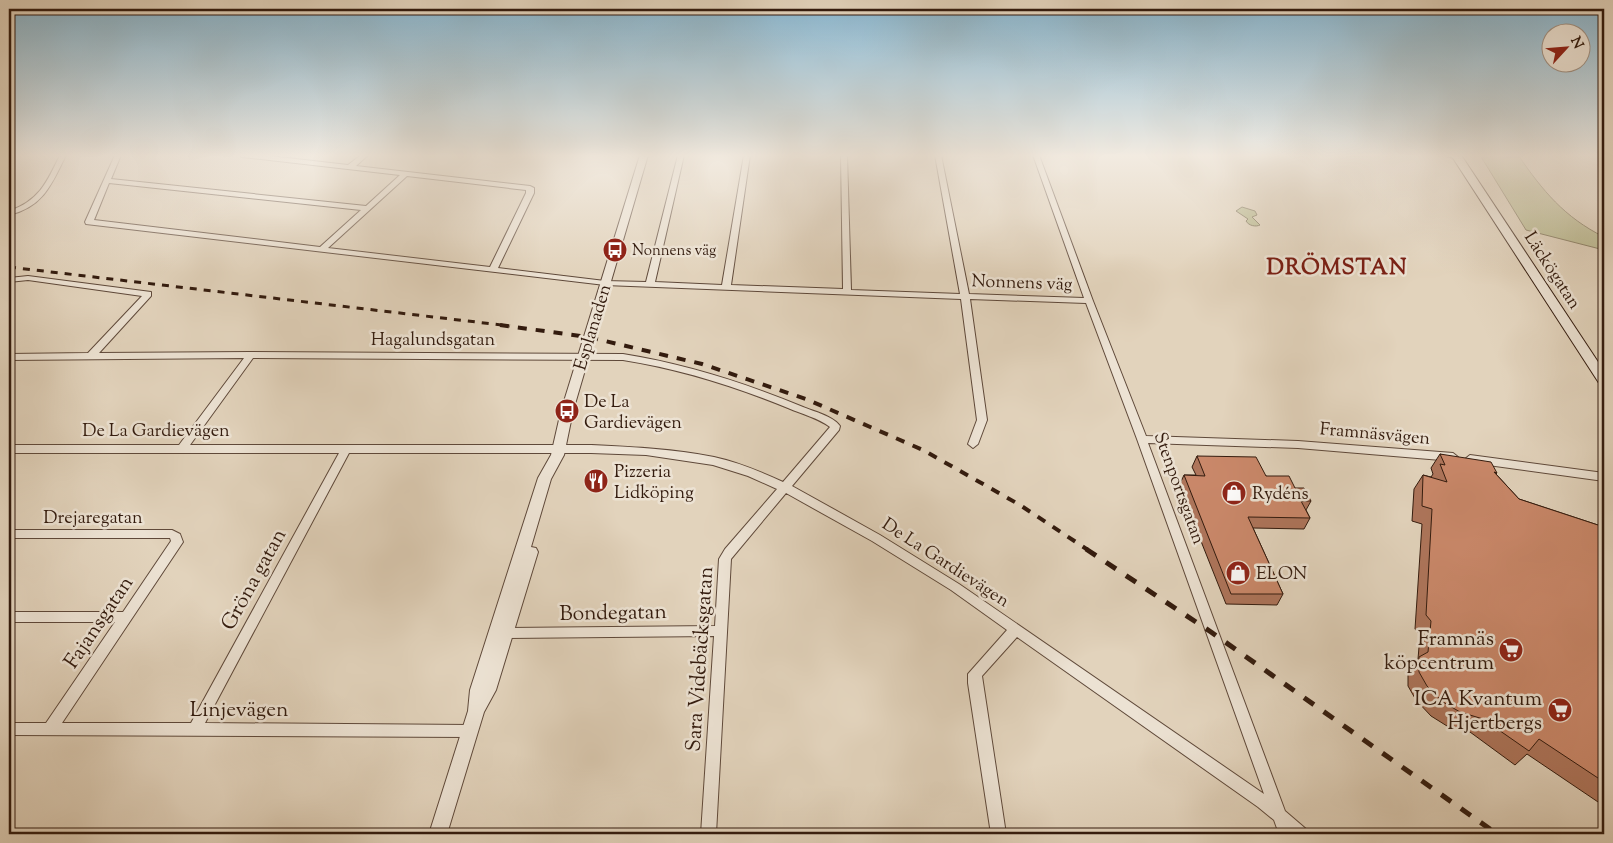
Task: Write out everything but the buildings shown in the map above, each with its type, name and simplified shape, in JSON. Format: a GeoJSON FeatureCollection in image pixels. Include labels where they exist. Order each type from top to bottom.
{"type":"FeatureCollection","features":[{"type":"Feature","properties":{"kind":"main road","name":"Läckögatan"},"geometry":{"type":"LineString","coordinates":[[1482,194],[1604,380]]}},
{"type":"Feature","properties":{"kind":"street"},"geometry":{"type":"LineString","coordinates":[[9,213],[30,204],[44,194]]}},
{"type":"Feature","properties":{"kind":"street","name":"Nonnens väg"},"geometry":{"type":"LineString","coordinates":[[101,194],[88,222],[605,283],[1089,301]]}},
{"type":"Feature","properties":{"kind":"street"},"geometry":{"type":"LineString","coordinates":[[240,194],[367,208]]}},
{"type":"Feature","properties":{"kind":"street"},"geometry":{"type":"LineString","coordinates":[[322,249],[382,194]]}},
{"type":"Feature","properties":{"kind":"street"},"geometry":{"type":"LineString","coordinates":[[493,269],[529,194]]}},
{"type":"Feature","properties":{"kind":"street","name":"Esplanaden"},"geometry":{"type":"LineString","coordinates":[[476,711],[488,690],[553,479],[552,471],[567,411],[632,194]]}},
{"type":"Feature","properties":{"kind":"street"},"geometry":{"type":"LineString","coordinates":[[650,284],[672,194]]}},
{"type":"Feature","properties":{"kind":"street"},"geometry":{"type":"LineString","coordinates":[[726,288],[741,194]]}},
{"type":"Feature","properties":{"kind":"street"},"geometry":{"type":"LineString","coordinates":[[845,194],[847,292]]}},
{"type":"Feature","properties":{"kind":"street"},"geometry":{"type":"LineString","coordinates":[[946,194],[965,296],[982,420],[972,444]]}},
{"type":"Feature","properties":{"kind":"street","name":"Stenportsgatan"},"geometry":{"type":"LineString","coordinates":[[1050,194],[1286,834]]}},
{"type":"Feature","properties":{"kind":"street"},"geometry":{"type":"LineString","coordinates":[[9,280],[28,278],[148,294],[91,356]]}},
{"type":"Feature","properties":{"kind":"street"},"geometry":{"type":"LineString","coordinates":[[182,449],[251,355]]}},
{"type":"Feature","properties":{"kind":"street","name":"Hagalundsgatan"},"geometry":{"type":"LineString","coordinates":[[9,357],[584,355],[640,359],[762,394],[832,423],[835,426],[830,436]]}},
{"type":"Feature","properties":{"kind":"street","name":"Sara Videbäcksgatan"},"geometry":{"type":"LineString","coordinates":[[708,834],[725,560],[729,552],[830,436]]}},
{"type":"Feature","properties":{"kind":"street","name":"Framnäsvägen"},"geometry":{"type":"LineString","coordinates":[[1142,439],[1243,441],[1412,452],[1604,477]]}},
{"type":"Feature","properties":{"kind":"street","name":"De La Gardievägen"},"geometry":{"type":"LineString","coordinates":[[9,449],[620,450],[691,457],[734,466],[786,488],[828,510],[936,575],[1278,814],[1301,834]]}},
{"type":"Feature","properties":{"kind":"street","name":"Gröna gatan"},"geometry":{"type":"LineString","coordinates":[[195,729],[346,449]]}},
{"type":"Feature","properties":{"kind":"street","name":"Esplanaden"},"geometry":{"type":"LineString","coordinates":[[438,834],[476,711],[478,690],[530,524],[545,478],[552,471]]}},
{"type":"Feature","properties":{"kind":"street","name":"Drejaregatan"},"geometry":{"type":"LineString","coordinates":[[9,534],[172,534],[176,537]]}},
{"type":"Feature","properties":{"kind":"street","name":"Fajansgatan"},"geometry":{"type":"LineString","coordinates":[[49,730],[177,542],[176,537]]}},
{"type":"Feature","properties":{"kind":"street"},"geometry":{"type":"LineString","coordinates":[[9,617],[126,617]]}},
{"type":"Feature","properties":{"kind":"street"},"geometry":{"type":"LineString","coordinates":[[998,834],[975,683],[976,674],[1015,630]]}},
{"type":"Feature","properties":{"kind":"street","name":"Bondegatan"},"geometry":{"type":"LineString","coordinates":[[506,633],[720,631]]}},
{"type":"Feature","properties":{"kind":"street","name":"Linjevägen"},"geometry":{"type":"LineString","coordinates":[[9,729],[470,731]]}},
{"type":"Feature","properties":{"kind":"green space"},"geometry":{"type":"Polygon","coordinates":[[[1504,194],[1549,194],[1577,221],[1604,237],[1604,250],[1526,230],[1504,194]]]}},
{"type":"Feature","properties":{"kind":"green space"},"geometry":{"type":"Polygon","coordinates":[[[1242,207],[1255,211],[1257,215],[1252,217],[1260,225],[1253,226],[1247,223],[1248,219],[1236,211],[1242,207]]]}},
{"type":"Feature","properties":{"kind":"railway"},"geometry":{"type":"LineString","coordinates":[[9,267],[510,326]]}},
{"type":"Feature","properties":{"kind":"railway"},"geometry":{"type":"LineString","coordinates":[[500,325],[588,337],[702,364],[806,399],[923,450],[1020,505],[1088,550]]}},
{"type":"Feature","properties":{"kind":"railway"},"geometry":{"type":"LineString","coordinates":[[1086,549],[1211,632],[1497,834]]}},
{"type":"Feature","properties":{"kind":"place","name":"Nonnens väg"},"geometry":{"type":"Point","coordinates":[615,250]}},
{"type":"Feature","properties":{"kind":"place","name":"De La Gardievägen"},"geometry":{"type":"Point","coordinates":[567,411]}},
{"type":"Feature","properties":{"kind":"place","name":"Pizzeria Lidköping"},"geometry":{"type":"Point","coordinates":[596,481]}},
{"type":"Feature","properties":{"kind":"place","name":"Rydéns"},"geometry":{"type":"Point","coordinates":[1234,493]}},
{"type":"Feature","properties":{"kind":"place","name":"ELON"},"geometry":{"type":"Point","coordinates":[1238,573]}},
{"type":"Feature","properties":{"kind":"place","name":"Framnäs köpcentrum"},"geometry":{"type":"Point","coordinates":[1511,650]}},
{"type":"Feature","properties":{"kind":"place","name":"ICA Kvantum Hjertbergs"},"geometry":{"type":"Point","coordinates":[1560,710]}},
{"type":"Feature","properties":{"kind":"district","name":"DRÖMSTAN"},"geometry":{"type":"Point","coordinates":[1337,266]}}]}
